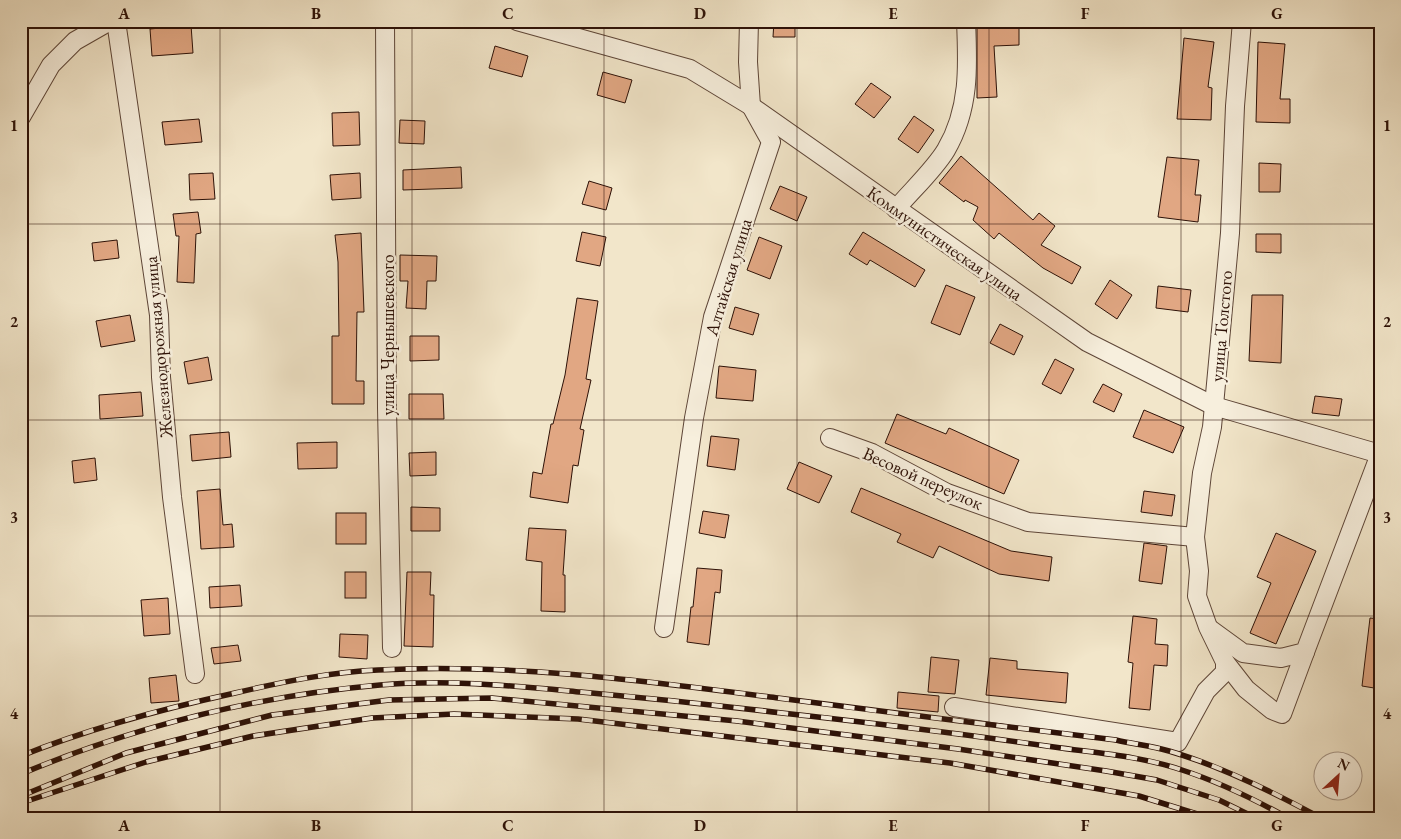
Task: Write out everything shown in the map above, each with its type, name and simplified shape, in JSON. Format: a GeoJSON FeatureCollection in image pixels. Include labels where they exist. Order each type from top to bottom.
{"type":"FeatureCollection","features":[{"type":"Feature","properties":{"kind":"street"},"geometry":{"type":"LineString","coordinates":[[21,117],[51,65],[75,41],[110,21]]}},
{"type":"Feature","properties":{"kind":"street","name":"Железнодорожная улица"},"geometry":{"type":"LineString","coordinates":[[116,21],[159,315],[161,377],[172,497],[195,674]]}},
{"type":"Feature","properties":{"kind":"street","name":"улица Чернышевского"},"geometry":{"type":"LineString","coordinates":[[385,21],[387,408],[392,648]]}},
{"type":"Feature","properties":{"kind":"street","name":"Коммунистическая улица"},"geometry":{"type":"LineString","coordinates":[[518,21],[690,69],[751,106],[1087,342],[1214,406],[1380,454]]}},
{"type":"Feature","properties":{"kind":"street","name":"Алтайская улица"},"geometry":{"type":"LineString","coordinates":[[664,628],[694,418],[712,317],[771,142],[751,106],[748,62],[749,21]]}},
{"type":"Feature","properties":{"kind":"street"},"geometry":{"type":"LineString","coordinates":[[896,209],[946,150],[962,112],[967,86],[966,21]]}},
{"type":"Feature","properties":{"kind":"street","name":"улица Толстого"},"geometry":{"type":"LineString","coordinates":[[1242,21],[1235,106],[1230,233],[1212,428],[1202,473],[1195,537],[1199,571],[1197,596],[1208,627],[1225,662],[1246,689],[1272,710],[1282,714],[1305,652]]}},
{"type":"Feature","properties":{"kind":"street","name":"Весовой переулок"},"geometry":{"type":"LineString","coordinates":[[830,438],[872,453],[947,493],[1028,522],[1195,537]]}},
{"type":"Feature","properties":{"kind":"street"},"geometry":{"type":"LineString","coordinates":[[1208,627],[1243,653],[1280,658],[1305,652],[1380,454]]}},
{"type":"Feature","properties":{"kind":"street"},"geometry":{"type":"LineString","coordinates":[[954,707],[1178,742],[1206,691],[1225,672],[1225,662]]}},
{"type":"Feature","properties":{"kind":"building"},"geometry":{"type":"Polygon","coordinates":[[[774,21],[795,21],[795,37],[773,37],[774,21]]]}},
{"type":"Feature","properties":{"kind":"building"},"geometry":{"type":"Polygon","coordinates":[[[1019,23],[1019,45],[994,46],[997,97],[977,98],[977,25],[1019,23]]]}},
{"type":"Feature","properties":{"kind":"building"},"geometry":{"type":"Polygon","coordinates":[[[191,25],[193,53],[152,56],[150,29],[191,25]]]}},
{"type":"Feature","properties":{"kind":"building"},"geometry":{"type":"Polygon","coordinates":[[[1184,38],[1214,42],[1208,87],[1212,88],[1211,120],[1177,119],[1184,38]]]}},
{"type":"Feature","properties":{"kind":"building"},"geometry":{"type":"Polygon","coordinates":[[[1258,42],[1285,44],[1280,99],[1290,99],[1290,123],[1256,122],[1258,42]]]}},
{"type":"Feature","properties":{"kind":"building"},"geometry":{"type":"Polygon","coordinates":[[[495,46],[528,56],[522,77],[489,68],[495,46]]]}},
{"type":"Feature","properties":{"kind":"building"},"geometry":{"type":"Polygon","coordinates":[[[603,72],[632,80],[625,103],[597,95],[603,72]]]}},
{"type":"Feature","properties":{"kind":"building"},"geometry":{"type":"Polygon","coordinates":[[[871,83],[891,97],[874,118],[855,104],[871,83]]]}},
{"type":"Feature","properties":{"kind":"building"},"geometry":{"type":"Polygon","coordinates":[[[359,112],[360,145],[333,146],[332,113],[359,112]]]}},
{"type":"Feature","properties":{"kind":"building"},"geometry":{"type":"Polygon","coordinates":[[[914,116],[934,130],[918,153],[898,139],[914,116]]]}},
{"type":"Feature","properties":{"kind":"building"},"geometry":{"type":"Polygon","coordinates":[[[199,119],[202,142],[165,145],[162,122],[199,119]]]}},
{"type":"Feature","properties":{"kind":"building"},"geometry":{"type":"Polygon","coordinates":[[[400,120],[425,121],[424,144],[399,143],[400,120]]]}},
{"type":"Feature","properties":{"kind":"building"},"geometry":{"type":"Polygon","coordinates":[[[961,156],[1033,220],[1039,213],[1055,226],[1041,245],[1081,267],[1072,284],[1043,268],[999,233],[994,239],[973,220],[978,207],[965,200],[964,202],[939,183],[961,156]]]}},
{"type":"Feature","properties":{"kind":"building"},"geometry":{"type":"Polygon","coordinates":[[[1167,157],[1199,160],[1195,195],[1201,195],[1198,222],[1158,217],[1167,157]]]}},
{"type":"Feature","properties":{"kind":"building"},"geometry":{"type":"Polygon","coordinates":[[[1259,163],[1281,164],[1280,192],[1259,192],[1259,163]]]}},
{"type":"Feature","properties":{"kind":"building"},"geometry":{"type":"Polygon","coordinates":[[[461,167],[462,188],[403,190],[403,170],[461,167]]]}},
{"type":"Feature","properties":{"kind":"building"},"geometry":{"type":"Polygon","coordinates":[[[213,173],[215,199],[190,200],[189,174],[213,173]]]}},
{"type":"Feature","properties":{"kind":"building"},"geometry":{"type":"Polygon","coordinates":[[[360,173],[361,198],[332,200],[330,175],[360,173]]]}},
{"type":"Feature","properties":{"kind":"building"},"geometry":{"type":"Polygon","coordinates":[[[589,181],[612,188],[606,210],[582,204],[589,181]]]}},
{"type":"Feature","properties":{"kind":"building"},"geometry":{"type":"Polygon","coordinates":[[[780,186],[807,197],[797,221],[770,209],[780,186]]]}},
{"type":"Feature","properties":{"kind":"building"},"geometry":{"type":"Polygon","coordinates":[[[198,212],[201,233],[196,234],[194,283],[177,282],[179,236],[176,236],[173,214],[198,212]]]}},
{"type":"Feature","properties":{"kind":"building"},"geometry":{"type":"Polygon","coordinates":[[[582,232],[606,237],[600,266],[576,261],[582,232]]]}},
{"type":"Feature","properties":{"kind":"building"},"geometry":{"type":"Polygon","coordinates":[[[863,232],[925,270],[915,287],[870,260],[867,265],[849,254],[863,232]]]}},
{"type":"Feature","properties":{"kind":"building"},"geometry":{"type":"Polygon","coordinates":[[[361,233],[364,312],[357,312],[356,381],[364,381],[364,404],[332,404],[332,336],[339,336],[338,262],[335,235],[361,233]]]}},
{"type":"Feature","properties":{"kind":"building"},"geometry":{"type":"Polygon","coordinates":[[[1256,234],[1281,234],[1281,253],[1256,252],[1256,234]]]}},
{"type":"Feature","properties":{"kind":"building"},"geometry":{"type":"Polygon","coordinates":[[[759,237],[782,246],[770,279],[747,270],[759,237]]]}},
{"type":"Feature","properties":{"kind":"building"},"geometry":{"type":"Polygon","coordinates":[[[117,240],[119,258],[94,261],[92,243],[117,240]]]}},
{"type":"Feature","properties":{"kind":"building"},"geometry":{"type":"Polygon","coordinates":[[[400,255],[437,256],[436,281],[427,281],[426,309],[406,308],[408,281],[400,281],[400,255]]]}},
{"type":"Feature","properties":{"kind":"building"},"geometry":{"type":"Polygon","coordinates":[[[1110,280],[1132,295],[1117,319],[1095,304],[1110,280]]]}},
{"type":"Feature","properties":{"kind":"building"},"geometry":{"type":"Polygon","coordinates":[[[946,285],[975,297],[960,335],[931,323],[946,285]]]}},
{"type":"Feature","properties":{"kind":"building"},"geometry":{"type":"Polygon","coordinates":[[[1158,286],[1191,290],[1188,312],[1156,308],[1158,286]]]}},
{"type":"Feature","properties":{"kind":"building"},"geometry":{"type":"Polygon","coordinates":[[[1252,295],[1283,295],[1281,363],[1249,361],[1252,295]]]}},
{"type":"Feature","properties":{"kind":"building"},"geometry":{"type":"Polygon","coordinates":[[[577,298],[598,301],[586,379],[591,380],[580,429],[584,430],[578,466],[573,465],[568,503],[530,497],[533,472],[542,474],[551,424],[553,424],[565,375],[577,298]]]}},
{"type":"Feature","properties":{"kind":"building"},"geometry":{"type":"Polygon","coordinates":[[[735,307],[759,314],[753,335],[729,328],[735,307]]]}},
{"type":"Feature","properties":{"kind":"building"},"geometry":{"type":"Polygon","coordinates":[[[130,315],[135,341],[101,347],[96,321],[130,315]]]}},
{"type":"Feature","properties":{"kind":"building"},"geometry":{"type":"Polygon","coordinates":[[[1000,324],[1023,336],[1014,355],[990,343],[1000,324]]]}},
{"type":"Feature","properties":{"kind":"building"},"geometry":{"type":"Polygon","coordinates":[[[410,336],[439,336],[439,360],[410,361],[410,336]]]}},
{"type":"Feature","properties":{"kind":"building"},"geometry":{"type":"Polygon","coordinates":[[[208,357],[212,380],[188,384],[184,362],[208,357]]]}},
{"type":"Feature","properties":{"kind":"building"},"geometry":{"type":"Polygon","coordinates":[[[1055,359],[1074,369],[1061,394],[1042,384],[1055,359]]]}},
{"type":"Feature","properties":{"kind":"building"},"geometry":{"type":"Polygon","coordinates":[[[719,366],[756,370],[753,401],[716,398],[719,366]]]}},
{"type":"Feature","properties":{"kind":"building"},"geometry":{"type":"Polygon","coordinates":[[[1103,384],[1122,394],[1114,412],[1093,402],[1103,384]]]}},
{"type":"Feature","properties":{"kind":"building"},"geometry":{"type":"Polygon","coordinates":[[[141,392],[143,416],[100,419],[99,395],[141,392]]]}},
{"type":"Feature","properties":{"kind":"building"},"geometry":{"type":"Polygon","coordinates":[[[409,394],[443,394],[444,419],[409,419],[409,394]]]}},
{"type":"Feature","properties":{"kind":"building"},"geometry":{"type":"Polygon","coordinates":[[[1315,396],[1342,399],[1339,416],[1312,413],[1315,396]]]}},
{"type":"Feature","properties":{"kind":"building"},"geometry":{"type":"Polygon","coordinates":[[[1144,410],[1184,427],[1173,453],[1133,437],[1144,410]]]}},
{"type":"Feature","properties":{"kind":"building"},"geometry":{"type":"Polygon","coordinates":[[[897,414],[946,434],[949,428],[1019,460],[1004,494],[885,443],[897,414]]]}},
{"type":"Feature","properties":{"kind":"building"},"geometry":{"type":"Polygon","coordinates":[[[229,432],[231,457],[192,461],[190,435],[229,432]]]}},
{"type":"Feature","properties":{"kind":"building"},"geometry":{"type":"Polygon","coordinates":[[[711,436],[739,439],[735,470],[707,466],[711,436]]]}},
{"type":"Feature","properties":{"kind":"building"},"geometry":{"type":"Polygon","coordinates":[[[337,442],[337,468],[298,469],[297,443],[337,442]]]}},
{"type":"Feature","properties":{"kind":"building"},"geometry":{"type":"Polygon","coordinates":[[[436,452],[436,475],[410,476],[409,453],[436,452]]]}},
{"type":"Feature","properties":{"kind":"building"},"geometry":{"type":"Polygon","coordinates":[[[95,458],[97,480],[74,483],[72,461],[95,458]]]}},
{"type":"Feature","properties":{"kind":"building"},"geometry":{"type":"Polygon","coordinates":[[[799,462],[832,476],[819,503],[787,489],[799,462]]]}},
{"type":"Feature","properties":{"kind":"building"},"geometry":{"type":"Polygon","coordinates":[[[861,488],[1011,551],[1052,557],[1049,581],[999,574],[939,546],[933,558],[897,542],[901,534],[851,512],[861,488]]]}},
{"type":"Feature","properties":{"kind":"building"},"geometry":{"type":"Polygon","coordinates":[[[220,489],[223,525],[232,524],[234,547],[201,549],[197,491],[220,489]]]}},
{"type":"Feature","properties":{"kind":"building"},"geometry":{"type":"Polygon","coordinates":[[[1144,491],[1175,495],[1172,516],[1141,512],[1144,491]]]}},
{"type":"Feature","properties":{"kind":"building"},"geometry":{"type":"Polygon","coordinates":[[[411,507],[440,508],[440,531],[411,531],[411,507]]]}},
{"type":"Feature","properties":{"kind":"building"},"geometry":{"type":"Polygon","coordinates":[[[703,511],[729,515],[725,538],[699,533],[703,511]]]}},
{"type":"Feature","properties":{"kind":"building"},"geometry":{"type":"Polygon","coordinates":[[[336,513],[366,513],[366,544],[336,544],[336,513]]]}},
{"type":"Feature","properties":{"kind":"building"},"geometry":{"type":"Polygon","coordinates":[[[529,528],[566,530],[563,575],[565,575],[565,612],[541,611],[542,562],[526,560],[529,528]]]}},
{"type":"Feature","properties":{"kind":"building"},"geometry":{"type":"Polygon","coordinates":[[[1276,533],[1316,551],[1276,644],[1250,633],[1271,583],[1257,577],[1276,533]]]}},
{"type":"Feature","properties":{"kind":"building"},"geometry":{"type":"Polygon","coordinates":[[[1144,543],[1167,546],[1162,584],[1139,581],[1144,543]]]}},
{"type":"Feature","properties":{"kind":"building"},"geometry":{"type":"Polygon","coordinates":[[[697,568],[722,570],[720,593],[715,592],[709,645],[687,642],[697,568]]]}},
{"type":"Feature","properties":{"kind":"building"},"geometry":{"type":"Polygon","coordinates":[[[345,572],[366,572],[366,598],[345,598],[345,572]]]}},
{"type":"Feature","properties":{"kind":"building"},"geometry":{"type":"Polygon","coordinates":[[[407,572],[431,572],[430,595],[434,595],[433,647],[404,646],[407,572]]]}},
{"type":"Feature","properties":{"kind":"building"},"geometry":{"type":"Polygon","coordinates":[[[240,585],[242,606],[210,608],[209,587],[240,585]]]}},
{"type":"Feature","properties":{"kind":"building"},"geometry":{"type":"Polygon","coordinates":[[[168,598],[170,634],[144,636],[141,600],[168,598]]]}},
{"type":"Feature","properties":{"kind":"building"},"geometry":{"type":"Polygon","coordinates":[[[1133,616],[1157,619],[1155,644],[1168,645],[1167,666],[1154,665],[1150,710],[1129,708],[1133,663],[1128,662],[1133,616]]]}},
{"type":"Feature","properties":{"kind":"building"},"geometry":{"type":"Polygon","coordinates":[[[1370,618],[1380,619],[1380,689],[1362,686],[1370,618]]]}},
{"type":"Feature","properties":{"kind":"building"},"geometry":{"type":"Polygon","coordinates":[[[340,634],[368,635],[367,659],[339,657],[340,634]]]}},
{"type":"Feature","properties":{"kind":"building"},"geometry":{"type":"Polygon","coordinates":[[[238,645],[241,661],[214,664],[211,648],[238,645]]]}},
{"type":"Feature","properties":{"kind":"building"},"geometry":{"type":"Polygon","coordinates":[[[931,657],[959,660],[955,694],[928,692],[931,657]]]}},
{"type":"Feature","properties":{"kind":"building"},"geometry":{"type":"Polygon","coordinates":[[[990,658],[1017,661],[1017,669],[1068,673],[1066,703],[986,695],[990,658]]]}},
{"type":"Feature","properties":{"kind":"building"},"geometry":{"type":"Polygon","coordinates":[[[176,675],[179,701],[151,703],[149,678],[176,675]]]}},
{"type":"Feature","properties":{"kind":"building"},"geometry":{"type":"Polygon","coordinates":[[[898,692],[939,696],[938,712],[897,708],[898,692]]]}},
{"type":"Feature","properties":{"kind":"railway"},"geometry":{"type":"LineString","coordinates":[[21,756],[100,728],[153,713],[306,678],[378,670],[428,668],[529,671],[679,685],[1116,740],[1163,749],[1208,764],[1266,789],[1321,818]]}},
{"type":"Feature","properties":{"kind":"railway"},"geometry":{"type":"LineString","coordinates":[[21,774],[108,741],[242,705],[334,690],[380,685],[456,683],[707,704],[918,729],[1151,761],[1196,775],[1236,791],[1288,818]]}},
{"type":"Feature","properties":{"kind":"railway"},"geometry":{"type":"LineString","coordinates":[[21,796],[126,753],[272,715],[389,700],[492,698],[737,721],[958,749],[1106,771],[1157,780],[1219,800],[1256,818]]}},
{"type":"Feature","properties":{"kind":"railway"},"geometry":{"type":"LineString","coordinates":[[21,803],[146,762],[253,736],[372,718],[454,714],[578,719],[950,763],[1139,796],[1210,818]]}}]}
